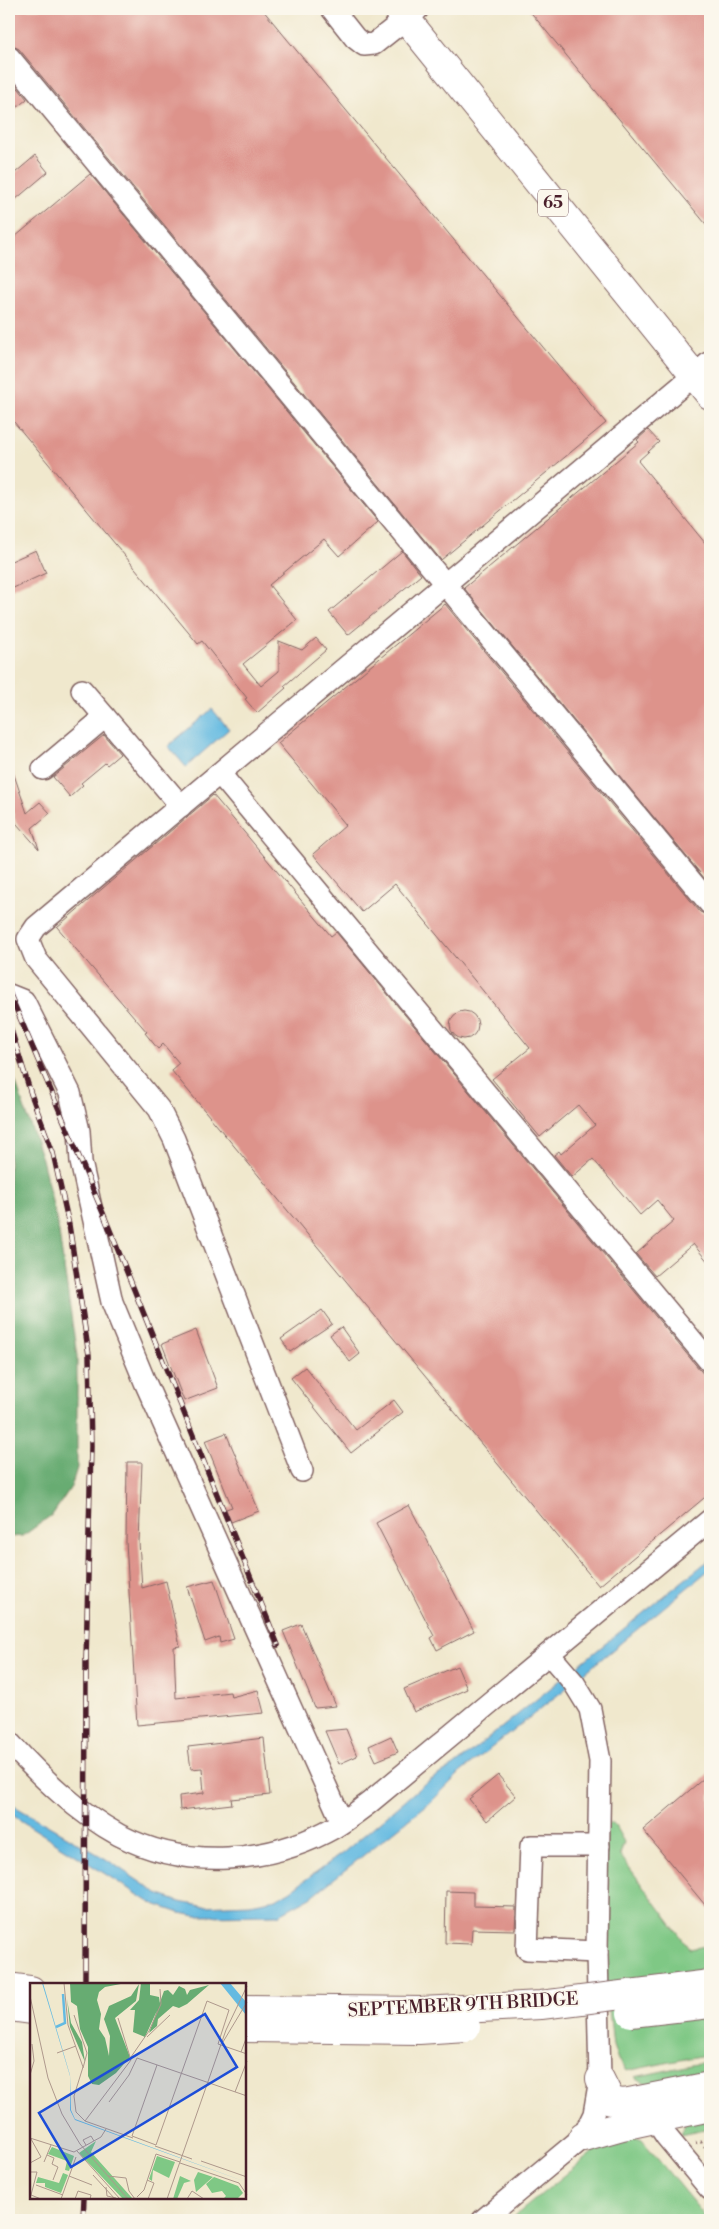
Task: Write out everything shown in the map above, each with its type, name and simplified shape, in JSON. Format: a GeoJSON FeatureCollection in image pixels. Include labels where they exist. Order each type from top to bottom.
{"type":"FeatureCollection","features":[{"type":"Feature","properties":{"kind":"main road","name":"65"},"geometry":{"type":"LineString","coordinates":[[407,12],[705,378]]}},
{"type":"Feature","properties":{"kind":"main road","name":"SEPTEMBER 9TH BRIDGE"},"geometry":{"type":"LineString","coordinates":[[246,2009],[421,2011],[541,2005],[710,1984]]}},
{"type":"Feature","properties":{"kind":"main road"},"geometry":{"type":"LineString","coordinates":[[9,1987],[30,1990]]}},
{"type":"Feature","properties":{"kind":"main road","name":"SEPTEMBER 9TH BRIDGE"},"geometry":{"type":"LineString","coordinates":[[246,2028],[419,2030],[540,2024],[710,2004]]}},
{"type":"Feature","properties":{"kind":"main road"},"geometry":{"type":"LineString","coordinates":[[9,2007],[30,2010]]}},
{"type":"Feature","properties":{"kind":"main road"},"geometry":{"type":"LineString","coordinates":[[600,2079],[611,2101],[624,2103],[710,2086]]}},
{"type":"Feature","properties":{"kind":"main road"},"geometry":{"type":"LineString","coordinates":[[583,2137],[654,2118],[710,2107]]}},
{"type":"Feature","properties":{"kind":"street"},"geometry":{"type":"LineString","coordinates":[[332,9],[355,38],[364,45],[374,44],[407,12]]}},
{"type":"Feature","properties":{"kind":"street"},"geometry":{"type":"LineString","coordinates":[[9,57],[710,904]]}},
{"type":"Feature","properties":{"kind":"street"},"geometry":{"type":"LineString","coordinates":[[302,1471],[174,1139],[160,1109],[36,959],[28,939],[36,927],[176,800],[220,774],[444,584],[705,378]]}},
{"type":"Feature","properties":{"kind":"street"},"geometry":{"type":"LineString","coordinates":[[82,690],[176,800]]}},
{"type":"Feature","properties":{"kind":"street"},"geometry":{"type":"LineString","coordinates":[[43,769],[105,717]]}},
{"type":"Feature","properties":{"kind":"street"},"geometry":{"type":"LineString","coordinates":[[220,774],[710,1362]]}},
{"type":"Feature","properties":{"kind":"street"},"geometry":{"type":"LineString","coordinates":[[9,995],[24,1001],[70,1093],[79,1130],[81,1162],[112,1302],[165,1427],[342,1822]]}},
{"type":"Feature","properties":{"kind":"street"},"geometry":{"type":"LineString","coordinates":[[9,1742],[43,1778],[87,1813],[118,1834],[142,1846],[168,1853],[204,1859],[237,1858],[271,1853],[298,1844],[342,1822],[369,1803],[710,1520]]}},
{"type":"Feature","properties":{"kind":"street"},"geometry":{"type":"LineString","coordinates":[[483,2220],[583,2137],[594,2114],[600,2079],[597,1952],[599,1752],[590,1709],[569,1678],[549,1654]]}},
{"type":"Feature","properties":{"kind":"street"},"geometry":{"type":"LineString","coordinates":[[597,1952],[527,1949],[531,1846],[599,1846]]}},
{"type":"Feature","properties":{"kind":"street"},"geometry":{"type":"LineString","coordinates":[[654,2118],[666,2136],[710,2189]]}},
{"type":"Feature","properties":{"kind":"path"},"geometry":{"type":"LineString","coordinates":[[701,2142],[710,2153]]}},
{"type":"Feature","properties":{"kind":"green space"},"geometry":{"type":"Polygon","coordinates":[[[9,1063],[42,1159],[58,1226],[77,1356],[77,1468],[71,1487],[53,1514],[23,1536],[9,1537],[9,1063]]]}},
{"type":"Feature","properties":{"kind":"green space"},"geometry":{"type":"Polygon","coordinates":[[[610,1823],[615,1826],[624,1842],[620,1855],[690,1949],[710,1945],[710,2054],[626,2071],[618,2060],[613,2046],[604,1964],[605,1824],[610,1823]]]}},
{"type":"Feature","properties":{"kind":"green space"},"geometry":{"type":"Polygon","coordinates":[[[710,2061],[710,2072],[649,2085],[635,2077],[710,2061]]]}},
{"type":"Feature","properties":{"kind":"green space"},"geometry":{"type":"Polygon","coordinates":[[[710,2116],[710,2128],[681,2134],[685,2123],[710,2116]]]}},
{"type":"Feature","properties":{"kind":"green space"},"geometry":{"type":"Polygon","coordinates":[[[635,2137],[642,2140],[708,2220],[510,2220],[598,2148],[616,2140],[635,2137]]]}},
{"type":"Feature","properties":{"kind":"water"},"geometry":{"type":"Polygon","coordinates":[[[212,709],[229,729],[186,767],[168,746],[212,709]]]}},
{"type":"Feature","properties":{"kind":"water"},"geometry":{"type":"Polygon","coordinates":[[[710,1559],[710,1569],[564,1690],[461,1772],[433,1800],[311,1897],[278,1915],[197,1916],[180,1913],[151,1903],[9,1813],[9,1803],[106,1859],[158,1894],[179,1902],[202,1906],[250,1904],[276,1899],[344,1852],[424,1784],[454,1766],[710,1559]]]}},
{"type":"Feature","properties":{"kind":"building"},"geometry":{"type":"Polygon","coordinates":[[[9,9],[262,9],[606,423],[441,560],[19,49],[9,44],[9,9]]]}},
{"type":"Feature","properties":{"kind":"building"},"geometry":{"type":"Polygon","coordinates":[[[528,9],[710,9],[710,229],[528,9]]]}},
{"type":"Feature","properties":{"kind":"building"},"geometry":{"type":"Polygon","coordinates":[[[10,78],[27,99],[9,114],[9,80],[10,78]]]}},
{"type":"Feature","properties":{"kind":"building"},"geometry":{"type":"Polygon","coordinates":[[[35,156],[48,172],[9,205],[9,178],[35,156]]]}},
{"type":"Feature","properties":{"kind":"building"},"geometry":{"type":"Polygon","coordinates":[[[90,174],[378,522],[339,556],[324,539],[269,585],[297,620],[243,664],[261,686],[279,671],[279,641],[302,650],[316,638],[326,650],[284,686],[286,688],[257,713],[202,641],[198,644],[9,416],[9,242],[90,174]]]}},
{"type":"Feature","properties":{"kind":"building"},"geometry":{"type":"Polygon","coordinates":[[[648,430],[659,442],[638,461],[710,549],[710,885],[464,588],[639,442],[637,440],[648,430]]]}},
{"type":"Feature","properties":{"kind":"building"},"geometry":{"type":"Polygon","coordinates":[[[36,550],[46,573],[9,590],[9,562],[36,550]]]}},
{"type":"Feature","properties":{"kind":"building"},"geometry":{"type":"Polygon","coordinates":[[[402,551],[421,575],[348,635],[329,612],[402,551]]]}},
{"type":"Feature","properties":{"kind":"building"},"geometry":{"type":"Polygon","coordinates":[[[445,604],[700,912],[710,916],[710,1264],[693,1244],[655,1276],[636,1254],[674,1221],[657,1200],[640,1215],[593,1159],[572,1177],[554,1155],[559,1151],[561,1154],[595,1125],[578,1105],[540,1137],[492,1079],[530,1048],[395,884],[362,912],[313,854],[346,825],[278,743],[445,604]]]}},
{"type":"Feature","properties":{"kind":"building"},"geometry":{"type":"Polygon","coordinates":[[[104,735],[120,754],[107,765],[105,763],[81,783],[83,785],[70,797],[53,777],[104,735]]]}},
{"type":"Feature","properties":{"kind":"building"},"geometry":{"type":"Polygon","coordinates":[[[9,766],[11,766],[27,813],[40,802],[50,813],[32,828],[39,849],[16,823],[9,800],[9,766]]]}},
{"type":"Feature","properties":{"kind":"building"},"geometry":{"type":"Polygon","coordinates":[[[213,795],[331,936],[336,932],[710,1382],[710,1493],[599,1586],[171,1070],[179,1063],[163,1044],[158,1049],[145,1033],[147,1032],[57,927],[213,795]]]}},
{"type":"Feature","properties":{"kind":"building"},"geometry":{"type":"Polygon","coordinates":[[[464,1011],[474,1015],[478,1025],[474,1035],[464,1039],[454,1035],[450,1025],[454,1015],[464,1011]]]}},
{"type":"Feature","properties":{"kind":"building"},"geometry":{"type":"Polygon","coordinates":[[[322,1310],[332,1324],[290,1352],[281,1339],[322,1310]]]}},
{"type":"Feature","properties":{"kind":"building"},"geometry":{"type":"Polygon","coordinates":[[[341,1327],[360,1354],[350,1362],[330,1335],[341,1327]]]}},
{"type":"Feature","properties":{"kind":"building"},"geometry":{"type":"Polygon","coordinates":[[[196,1330],[218,1388],[184,1401],[162,1344],[196,1330]]]}},
{"type":"Feature","properties":{"kind":"building"},"geometry":{"type":"Polygon","coordinates":[[[305,1367],[356,1430],[394,1400],[403,1412],[351,1453],[291,1378],[305,1367]]]}},
{"type":"Feature","properties":{"kind":"building"},"geometry":{"type":"Polygon","coordinates":[[[226,1433],[259,1511],[231,1522],[226,1509],[232,1507],[205,1441],[226,1433]]]}},
{"type":"Feature","properties":{"kind":"building"},"geometry":{"type":"Polygon","coordinates":[[[127,1462],[142,1462],[139,1542],[142,1588],[166,1581],[180,1646],[174,1647],[176,1698],[230,1692],[231,1697],[258,1690],[264,1713],[137,1725],[126,1542],[127,1462]]]}},
{"type":"Feature","properties":{"kind":"building"},"geometry":{"type":"Polygon","coordinates":[[[409,1505],[474,1631],[437,1650],[431,1638],[434,1636],[376,1523],[409,1505]]]}},
{"type":"Feature","properties":{"kind":"building"},"geometry":{"type":"Polygon","coordinates":[[[214,1580],[234,1639],[220,1643],[219,1637],[205,1642],[187,1587],[214,1580]]]}},
{"type":"Feature","properties":{"kind":"building"},"geometry":{"type":"Polygon","coordinates":[[[301,1624],[336,1706],[315,1708],[283,1631],[301,1624]]]}},
{"type":"Feature","properties":{"kind":"building"},"geometry":{"type":"Polygon","coordinates":[[[457,1666],[467,1689],[414,1712],[404,1689],[457,1666]]]}},
{"type":"Feature","properties":{"kind":"building"},"geometry":{"type":"Polygon","coordinates":[[[346,1729],[357,1756],[339,1764],[325,1731],[346,1729]]]}},
{"type":"Feature","properties":{"kind":"building"},"geometry":{"type":"Polygon","coordinates":[[[391,1736],[398,1752],[376,1761],[369,1746],[391,1736]]]}},
{"type":"Feature","properties":{"kind":"building"},"geometry":{"type":"Polygon","coordinates":[[[264,1738],[270,1795],[231,1799],[232,1804],[180,1810],[179,1796],[204,1793],[202,1768],[191,1769],[188,1747],[264,1738]]]}},
{"type":"Feature","properties":{"kind":"building"},"geometry":{"type":"Polygon","coordinates":[[[710,1773],[710,1911],[643,1830],[710,1773]]]}},
{"type":"Feature","properties":{"kind":"building"},"geometry":{"type":"Polygon","coordinates":[[[498,1775],[516,1796],[487,1821],[469,1799],[498,1775]]]}},
{"type":"Feature","properties":{"kind":"building"},"geometry":{"type":"Polygon","coordinates":[[[446,1891],[473,1892],[473,1906],[516,1907],[515,1930],[472,1929],[471,1944],[445,1943],[446,1891]]]}},
{"type":"Feature","properties":{"kind":"railway"},"geometry":{"type":"LineString","coordinates":[[9,992],[103,1213],[278,1645]]}},
{"type":"Feature","properties":{"kind":"railway"},"geometry":{"type":"LineString","coordinates":[[9,1023],[31,1094],[53,1153],[69,1225],[89,1355],[91,1446],[86,1662],[85,1983]]}},
{"type":"Feature","properties":{"kind":"railway"},"geometry":{"type":"LineString","coordinates":[[83,2220],[84,2199]]}}]}
